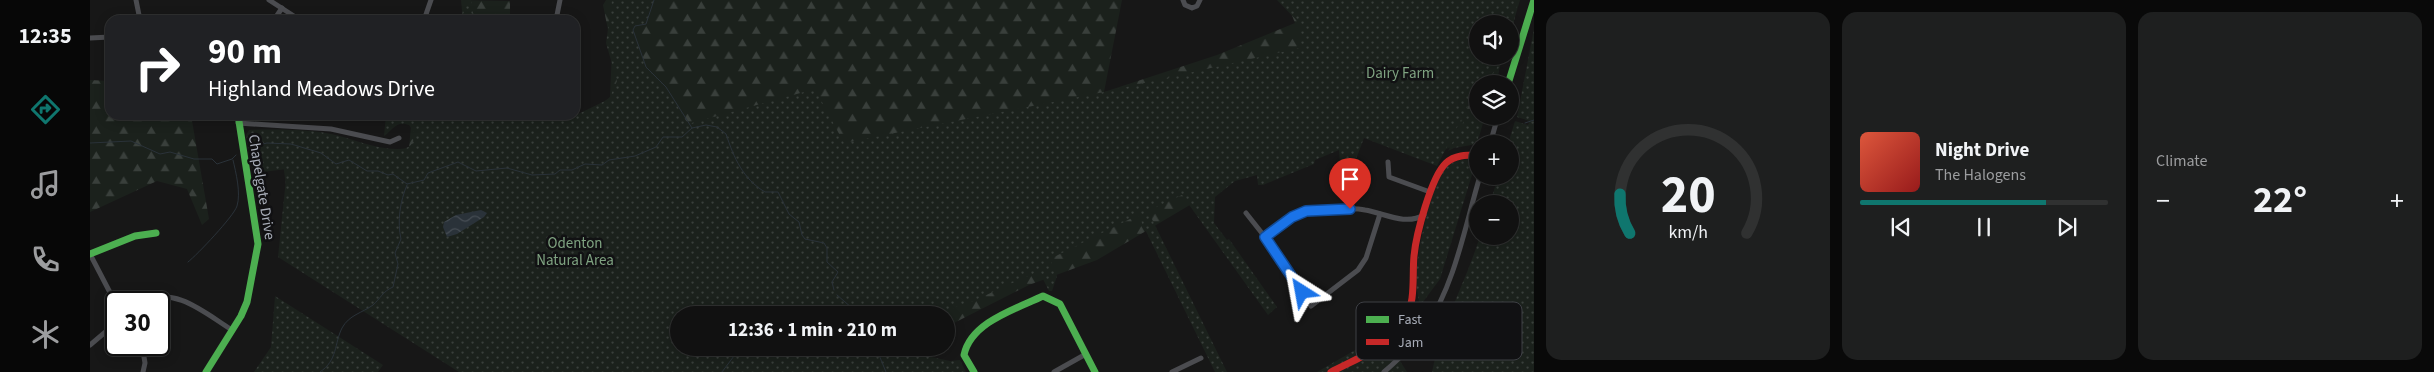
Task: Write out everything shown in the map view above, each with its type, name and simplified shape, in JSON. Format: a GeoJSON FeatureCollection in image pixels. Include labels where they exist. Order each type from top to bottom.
{"type":"FeatureCollection","features":[{"type":"Feature","properties":{"kind":"street"},"geometry":{"type":"LineString","coordinates":[[136,0],[139,15]]}},
{"type":"Feature","properties":{"kind":"street"},"geometry":{"type":"LineString","coordinates":[[269,0],[292,15]]}},
{"type":"Feature","properties":{"kind":"street"},"geometry":{"type":"LineString","coordinates":[[426,15],[431,0]]}},
{"type":"Feature","properties":{"kind":"street"},"geometry":{"type":"LineString","coordinates":[[557,15],[560,0]]}},
{"type":"Feature","properties":{"kind":"street"},"geometry":{"type":"LineString","coordinates":[[1183,0],[1185,5],[1192,8],[1197,6],[1200,0]]}},
{"type":"Feature","properties":{"kind":"street"},"geometry":{"type":"LineString","coordinates":[[1511,75],[1534,0]]}},
{"type":"Feature","properties":{"kind":"street"},"geometry":{"type":"LineString","coordinates":[[277,15],[282,8]]}},
{"type":"Feature","properties":{"kind":"street"},"geometry":{"type":"LineString","coordinates":[[90,38],[105,37]]}},
{"type":"Feature","properties":{"kind":"street","name":"Chapelgate Drive"},"geometry":{"type":"LineString","coordinates":[[206,372],[247,302],[258,244],[238,120]]}},
{"type":"Feature","properties":{"kind":"street"},"geometry":{"type":"LineString","coordinates":[[238,124],[331,129],[390,142],[399,138]]}},
{"type":"Feature","properties":{"kind":"street"},"geometry":{"type":"LineString","coordinates":[[1410,302],[1418,237],[1430,192],[1440,170],[1449,160],[1462,155],[1469,155]]}},
{"type":"Feature","properties":{"kind":"street"},"geometry":{"type":"LineString","coordinates":[[1388,162],[1389,177],[1430,192]]}},
{"type":"Feature","properties":{"kind":"street"},"geometry":{"type":"LineString","coordinates":[[1439,302],[1477,185]]}},
{"type":"Feature","properties":{"kind":"street"},"geometry":{"type":"LineString","coordinates":[[1265,237],[1292,217],[1306,211],[1364,209],[1412,220],[1424,215]]}},
{"type":"Feature","properties":{"kind":"street"},"geometry":{"type":"LineString","coordinates":[[1246,214],[1265,237],[1311,306],[1358,270],[1366,258],[1380,214]]}},
{"type":"Feature","properties":{"kind":"street"},"geometry":{"type":"LineString","coordinates":[[109,291],[90,254],[135,236],[156,232]]}},
{"type":"Feature","properties":{"kind":"street"},"geometry":{"type":"LineString","coordinates":[[974,372],[964,356],[965,345],[975,332],[1043,296],[1060,304],[1095,372]]}},
{"type":"Feature","properties":{"kind":"street"},"geometry":{"type":"LineString","coordinates":[[170,299],[178,299],[232,330]]}},
{"type":"Feature","properties":{"kind":"street"},"geometry":{"type":"LineString","coordinates":[[90,345],[105,332]]}},
{"type":"Feature","properties":{"kind":"street"},"geometry":{"type":"LineString","coordinates":[[1054,372],[1086,354]]}},
{"type":"Feature","properties":{"kind":"street"},"geometry":{"type":"LineString","coordinates":[[143,372],[144,356]]}},
{"type":"Feature","properties":{"kind":"street"},"geometry":{"type":"LineString","coordinates":[[1331,372],[1356,357]]}},
{"type":"Feature","properties":{"kind":"street"},"geometry":{"type":"LineString","coordinates":[[1172,372],[1201,358]]}},
{"type":"Feature","properties":{"kind":"street"},"geometry":{"type":"LineString","coordinates":[[1384,372],[1397,360]]}},
{"type":"Feature","properties":{"kind":"green space"},"geometry":{"type":"Polygon","coordinates":[[[461,0],[510,1],[510,15],[462,15],[461,0]]]}},
{"type":"Feature","properties":{"kind":"green space"},"geometry":{"type":"Polygon","coordinates":[[[465,0],[471,0],[473,13],[492,15],[462,15],[465,0]]]}},
{"type":"Feature","properties":{"kind":"green space","name":"Odenton Natural Area"},"geometry":{"type":"Polygon","coordinates":[[[606,0],[1122,0],[1104,92],[1217,55],[1295,23],[1286,0],[1520,0],[1516,15],[1469,15],[1469,65],[1500,65],[1498,75],[1469,75],[1469,125],[1482,125],[1480,135],[1469,135],[1469,144],[1456,145],[1430,156],[1387,133],[1312,130],[1214,187],[1200,199],[1097,260],[1029,285],[955,322],[955,306],[670,306],[670,349],[464,372],[297,264],[280,142],[408,159],[412,120],[580,120],[580,114],[596,108],[610,97],[612,50],[603,5],[606,0]]]}},
{"type":"Feature","properties":{"kind":"green space","name":"Odenton Natural Area"},"geometry":{"type":"Polygon","coordinates":[[[612,0],[654,0],[646,24],[635,26],[633,30],[646,67],[666,87],[688,124],[815,89],[844,143],[1104,92],[1300,48],[1301,25],[1277,0],[1518,0],[1515,15],[1469,15],[1469,65],[1495,65],[1487,75],[1469,75],[1469,104],[1437,166],[1364,138],[1353,167],[1367,173],[1366,177],[1341,180],[1339,150],[1315,160],[1314,164],[1263,185],[1258,185],[1257,175],[1235,181],[1215,197],[1214,223],[1227,240],[1229,239],[1277,307],[1268,315],[1182,195],[1148,211],[1227,372],[1215,372],[1138,215],[1050,259],[1057,276],[1052,291],[1049,291],[1039,271],[955,308],[955,306],[670,306],[670,356],[931,356],[950,361],[960,360],[966,372],[459,372],[278,257],[287,169],[253,173],[246,135],[249,130],[322,132],[382,148],[399,149],[411,145],[414,139],[414,132],[409,125],[401,124],[395,126],[384,136],[386,120],[580,120],[580,113],[609,99],[617,81],[606,43],[612,0]]]}},
{"type":"Feature","properties":{"kind":"green space"},"geometry":{"type":"Polygon","coordinates":[[[1534,29],[1534,372],[1432,372],[1435,360],[1522,360],[1522,302],[1455,302],[1477,245],[1519,245],[1519,195],[1493,195],[1495,185],[1519,185],[1519,135],[1511,135],[1514,125],[1519,125],[1519,122],[1528,125],[1530,121],[1519,118],[1519,107],[1534,29]]]}},
{"type":"Feature","properties":{"kind":"green space"},"geometry":{"type":"Polygon","coordinates":[[[1499,65],[1500,65],[1498,75],[1491,75],[1499,65]]]}},
{"type":"Feature","properties":{"kind":"green space"},"geometry":{"type":"Polygon","coordinates":[[[90,80],[105,81],[105,120],[192,120],[209,219],[202,225],[187,189],[157,181],[90,212],[90,80]]]}},
{"type":"Feature","properties":{"kind":"green space"},"geometry":{"type":"Polygon","coordinates":[[[1469,112],[1469,125],[1480,125],[1479,135],[1469,135],[1469,145],[1448,151],[1469,112]]]}},
{"type":"Feature","properties":{"kind":"green space"},"geometry":{"type":"Polygon","coordinates":[[[1460,160],[1469,160],[1469,185],[1440,279],[1423,302],[1419,302],[1416,278],[1424,224],[1437,182],[1442,173],[1448,166],[1460,160]]]}},
{"type":"Feature","properties":{"kind":"green space"},"geometry":{"type":"Polygon","coordinates":[[[275,296],[383,365],[378,372],[254,372],[271,347],[275,296]]]}},
{"type":"Feature","properties":{"kind":"green space"},"geometry":{"type":"Polygon","coordinates":[[[1356,350],[1356,360],[1399,360],[1407,372],[1317,372],[1356,350]]]}},
{"type":"Feature","properties":{"kind":"water"},"geometry":{"type":"Polygon","coordinates":[[[481,210],[487,213],[484,217],[457,234],[447,237],[443,227],[444,222],[456,215],[481,210]]]}},
{"type":"Feature","properties":{"kind":"waterway"},"geometry":{"type":"LineString","coordinates":[[654,0],[646,24],[635,26],[633,30],[646,67],[666,87],[692,128]]}},
{"type":"Feature","properties":{"kind":"waterway"},"geometry":{"type":"LineString","coordinates":[[1525,123],[1534,120]]}},
{"type":"Feature","properties":{"kind":"waterway"},"geometry":{"type":"LineString","coordinates":[[254,146],[267,143],[291,144],[321,153],[336,164],[349,160],[367,171],[378,171],[388,175],[393,174],[407,184],[424,180],[428,173],[458,162],[476,171],[507,168],[532,175],[555,174],[560,170],[572,170],[585,164],[602,165],[609,160],[635,156],[656,147],[663,137],[682,137],[692,128],[706,125],[717,127],[726,134],[740,167],[751,181],[765,192],[778,192],[789,214],[799,222],[805,239],[824,243],[827,248],[827,262],[838,272],[832,282],[834,290]]}},
{"type":"Feature","properties":{"kind":"waterway"},"geometry":{"type":"LineString","coordinates":[[90,143],[131,141],[160,154],[170,152],[194,159],[212,159],[217,164],[232,159],[236,155]]}},
{"type":"Feature","properties":{"kind":"waterway"},"geometry":{"type":"LineString","coordinates":[[188,262],[223,226],[237,206],[237,177],[233,160]]}},
{"type":"Feature","properties":{"kind":"waterway"},"geometry":{"type":"LineString","coordinates":[[320,372],[333,357],[339,334],[345,324],[352,317],[373,305],[384,293],[393,287],[398,264],[395,253],[401,239],[399,226],[400,212],[407,185]]}},
{"type":"Feature","properties":{"kind":"waterway"},"geometry":{"type":"LineString","coordinates":[[837,295],[850,306]]}},
{"type":"Feature","properties":{"kind":"waterway"},"geometry":{"type":"LineString","coordinates":[[722,372],[734,356]]}},
{"type":"Feature","properties":{"kind":"waterway"},"geometry":{"type":"LineString","coordinates":[[879,356],[886,372]]}},
{"type":"Feature","properties":{"kind":"traffic: fast"},"geometry":{"type":"LineString","coordinates":[[1511,75],[1534,0]]}},
{"type":"Feature","properties":{"kind":"traffic: fast"},"geometry":{"type":"LineString","coordinates":[[206,372],[241,316],[247,302],[258,244],[239,120]]}},
{"type":"Feature","properties":{"kind":"traffic: fast"},"geometry":{"type":"LineString","coordinates":[[90,254],[135,236],[156,233]]}},
{"type":"Feature","properties":{"kind":"traffic: fast"},"geometry":{"type":"LineString","coordinates":[[974,372],[964,355],[968,344],[976,334],[996,318],[1043,296],[1060,304],[1095,372]]}},
{"type":"Feature","properties":{"kind":"traffic: jam"},"geometry":{"type":"LineString","coordinates":[[1411,302],[1415,247],[1425,207],[1435,180],[1440,170],[1449,160],[1469,155]]}},
{"type":"Feature","properties":{"kind":"traffic: jam"},"geometry":{"type":"LineString","coordinates":[[1331,372],[1356,360]]}},
{"type":"Feature","properties":{"kind":"route"},"geometry":{"type":"LineString","coordinates":[[1302,292],[1265,237],[1292,217],[1306,211],[1350,209]]}},
{"type":"Feature","properties":{"kind":"park label","name":"Dairy Farm"},"geometry":{"type":"Point","coordinates":[1400,73]}}]}
